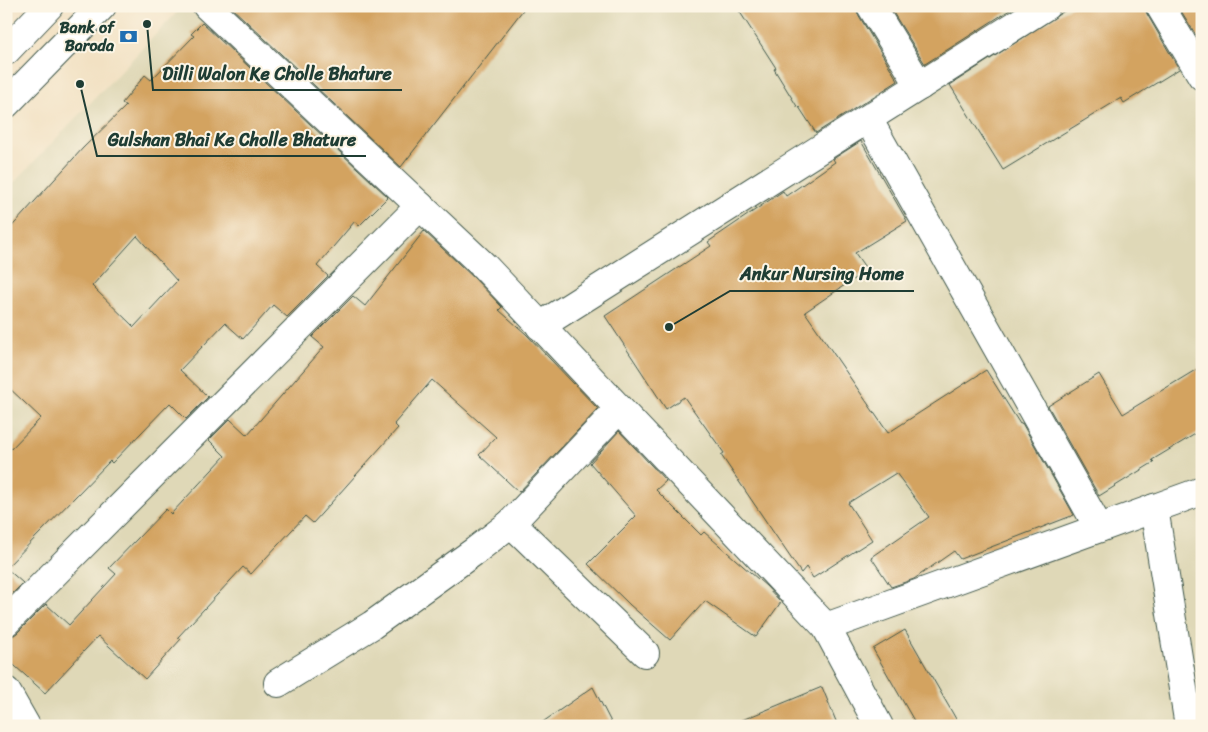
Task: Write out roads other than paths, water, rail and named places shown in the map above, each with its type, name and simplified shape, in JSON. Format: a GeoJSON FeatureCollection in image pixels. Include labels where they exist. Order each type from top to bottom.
{"type":"FeatureCollection","features":[{"type":"Feature","properties":{"kind":"street"},"geometry":{"type":"LineString","coordinates":[[6,51],[49,6]]}},
{"type":"Feature","properties":{"kind":"street"},"geometry":{"type":"LineString","coordinates":[[6,104],[102,6]]}},
{"type":"Feature","properties":{"kind":"street"},"geometry":{"type":"LineString","coordinates":[[207,6],[485,267],[826,627],[879,726]]}},
{"type":"Feature","properties":{"kind":"street"},"geometry":{"type":"LineString","coordinates":[[871,6],[920,86]]}},
{"type":"Feature","properties":{"kind":"street"},"geometry":{"type":"LineString","coordinates":[[540,326],[1046,6]]}},
{"type":"Feature","properties":{"kind":"street"},"geometry":{"type":"LineString","coordinates":[[1160,6],[1202,76]]}},
{"type":"Feature","properties":{"kind":"street"},"geometry":{"type":"LineString","coordinates":[[868,119],[1099,528]]}},
{"type":"Feature","properties":{"kind":"street"},"geometry":{"type":"LineString","coordinates":[[6,622],[420,206]]}},
{"type":"Feature","properties":{"kind":"street"},"geometry":{"type":"LineString","coordinates":[[278,683],[372,625],[475,552],[510,523],[619,409]]}},
{"type":"Feature","properties":{"kind":"street"},"geometry":{"type":"LineString","coordinates":[[826,627],[1202,491]]}},
{"type":"Feature","properties":{"kind":"street"},"geometry":{"type":"LineString","coordinates":[[1154,508],[1189,726]]}},
{"type":"Feature","properties":{"kind":"street"},"geometry":{"type":"LineString","coordinates":[[510,523],[645,653]]}},
{"type":"Feature","properties":{"kind":"street"},"geometry":{"type":"LineString","coordinates":[[6,691],[26,726]]}},
{"type":"Feature","properties":{"kind":"place","name":"Dilli Walon Ke Cholle Bhature"},"geometry":{"type":"Point","coordinates":[147,24]}},
{"type":"Feature","properties":{"kind":"place","name":"Bank of Baroda"},"geometry":{"type":"Point","coordinates":[128,36]}},
{"type":"Feature","properties":{"kind":"place","name":"Gulshan Bhai Ke Cholle Bhature"},"geometry":{"type":"Point","coordinates":[80,84]}},
{"type":"Feature","properties":{"kind":"place","name":"Ankur Nursing Home"},"geometry":{"type":"Point","coordinates":[669,327]}}]}
